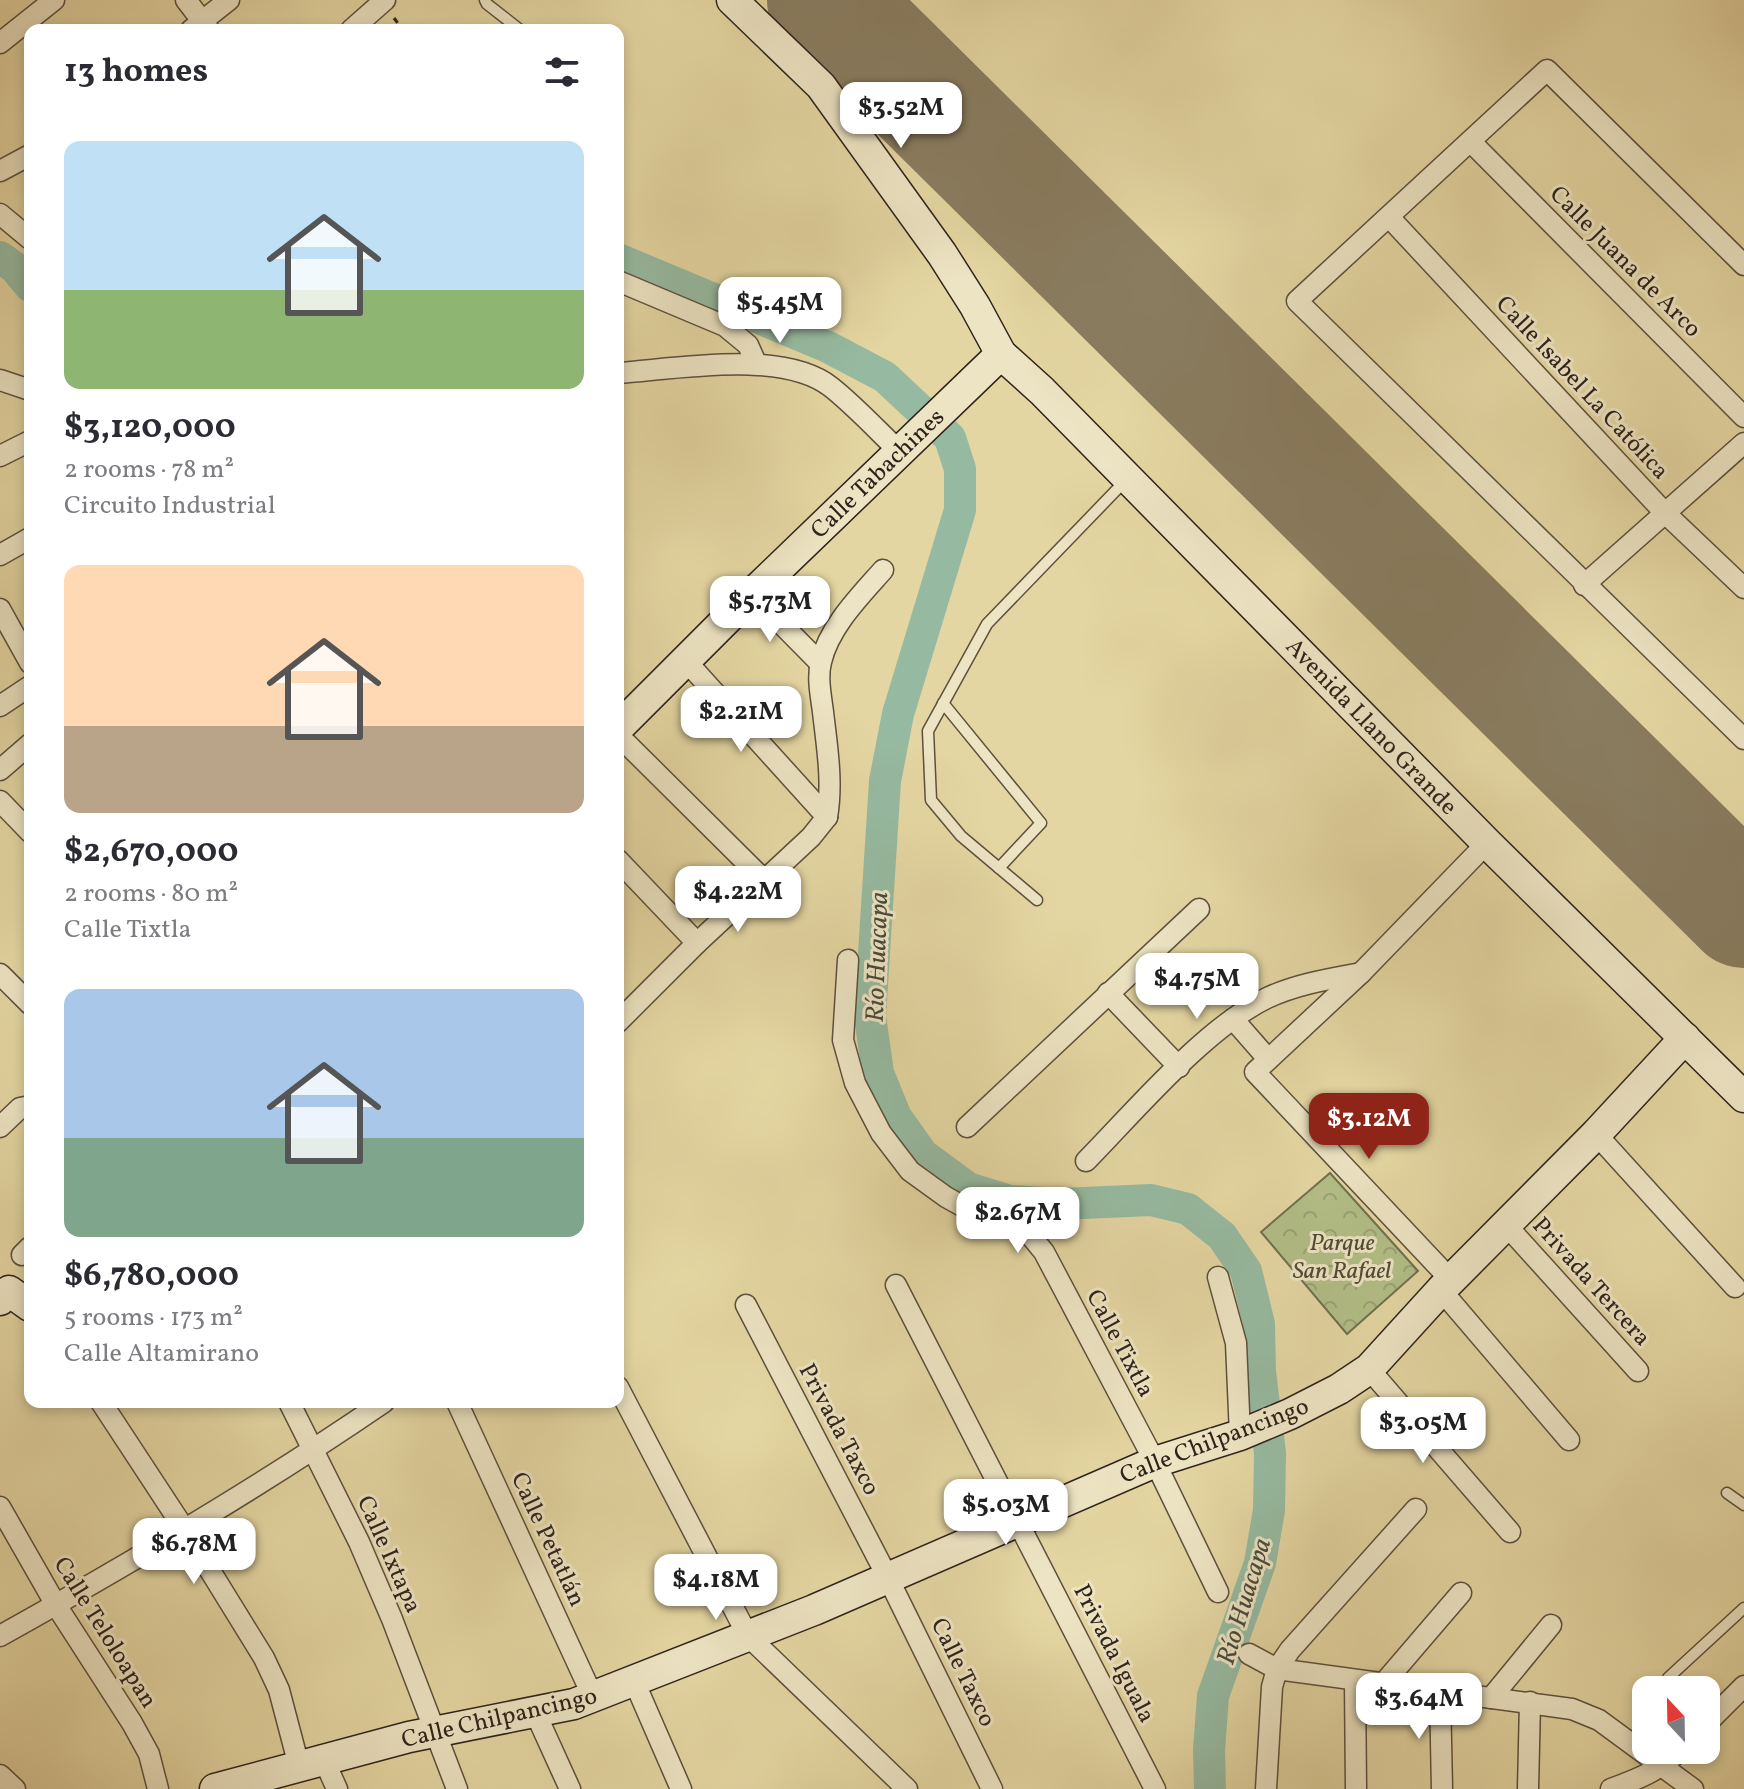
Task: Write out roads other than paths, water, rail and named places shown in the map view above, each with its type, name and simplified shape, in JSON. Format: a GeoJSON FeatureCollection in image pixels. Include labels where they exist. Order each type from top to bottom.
{"type":"FeatureCollection","features":[{"type":"Feature","properties":{"kind":"street"},"geometry":{"type":"LineString","coordinates":[[0,43],[54,0]]}},
{"type":"Feature","properties":{"kind":"street"},"geometry":{"type":"LineString","coordinates":[[186,0],[199,24]]}},
{"type":"Feature","properties":{"kind":"street"},"geometry":{"type":"LineString","coordinates":[[204,24],[229,0]]}},
{"type":"Feature","properties":{"kind":"street","name":"Avenida Llano Grande"},"geometry":{"type":"LineString","coordinates":[[732,0],[821,86],[942,254],[1001,354],[1042,391],[1487,843],[1744,1097]]}},
{"type":"Feature","properties":{"kind":"street"},"geometry":{"type":"LineString","coordinates":[[358,24],[383,1]]}},
{"type":"Feature","properties":{"kind":"street"},"geometry":{"type":"LineString","coordinates":[[1744,265],[1547,70],[1297,301],[1744,739]]}},
{"type":"Feature","properties":{"kind":"street","name":"Calle Juana de Arco"},"geometry":{"type":"LineString","coordinates":[[1471,142],[1744,417]]}},
{"type":"Feature","properties":{"kind":"street"},"geometry":{"type":"LineString","coordinates":[[0,171],[24,158]]}},
{"type":"Feature","properties":{"kind":"street"},"geometry":{"type":"LineString","coordinates":[[0,214],[24,234]]}},
{"type":"Feature","properties":{"kind":"street","name":"Calle Isabel La Católica"},"geometry":{"type":"LineString","coordinates":[[1389,217],[1664,512],[1744,588]]}},
{"type":"Feature","properties":{"kind":"street"},"geometry":{"type":"LineString","coordinates":[[624,284],[725,326],[748,345],[756,363]]}},
{"type":"Feature","properties":{"kind":"street","name":"Calle Tabachines"},"geometry":{"type":"LineString","coordinates":[[624,722],[1001,354]]}},
{"type":"Feature","properties":{"kind":"street"},"geometry":{"type":"LineString","coordinates":[[624,373],[756,363],[795,370],[830,385],[904,447]]}},
{"type":"Feature","properties":{"kind":"street"},"geometry":{"type":"LineString","coordinates":[[0,380],[24,388]]}},
{"type":"Feature","properties":{"kind":"street"},"geometry":{"type":"LineString","coordinates":[[1584,585],[1744,443]]}},
{"type":"Feature","properties":{"kind":"street"},"geometry":{"type":"LineString","coordinates":[[0,456],[24,444]]}},
{"type":"Feature","properties":{"kind":"street"},"geometry":{"type":"LineString","coordinates":[[0,555],[24,541]]}},
{"type":"Feature","properties":{"kind":"street"},"geometry":{"type":"LineString","coordinates":[[624,1010],[811,837],[827,817],[831,792],[820,663],[852,606],[883,570]]}},
{"type":"Feature","properties":{"kind":"street"},"geometry":{"type":"LineString","coordinates":[[752,594],[820,663]]}},
{"type":"Feature","properties":{"kind":"street"},"geometry":{"type":"LineString","coordinates":[[0,609],[24,652]]}},
{"type":"Feature","properties":{"kind":"street"},"geometry":{"type":"LineString","coordinates":[[686,661],[827,817]]}},
{"type":"Feature","properties":{"kind":"street"},"geometry":{"type":"LineString","coordinates":[[0,706],[24,690]]}},
{"type":"Feature","properties":{"kind":"street"},"geometry":{"type":"LineString","coordinates":[[624,741],[764,880]]}},
{"type":"Feature","properties":{"kind":"street"},"geometry":{"type":"LineString","coordinates":[[0,770],[24,749]]}},
{"type":"Feature","properties":{"kind":"street"},"geometry":{"type":"LineString","coordinates":[[0,801],[24,826]]}},
{"type":"Feature","properties":{"kind":"street"},"geometry":{"type":"LineString","coordinates":[[1487,843],[1361,973],[1255,1072],[1446,1285],[1569,1440]]}},
{"type":"Feature","properties":{"kind":"street"},"geometry":{"type":"LineString","coordinates":[[624,866],[697,943]]}},
{"type":"Feature","properties":{"kind":"street"},"geometry":{"type":"LineString","coordinates":[[967,1127],[1199,909]]}},
{"type":"Feature","properties":{"kind":"street","name":"Calle Tixtla"},"geometry":{"type":"LineString","coordinates":[[848,960],[843,1040],[855,1083],[881,1133],[910,1171],[946,1197],[982,1217],[1030,1235],[1044,1252],[1155,1462],[1218,1592]]}},
{"type":"Feature","properties":{"kind":"street"},"geometry":{"type":"LineString","coordinates":[[1086,1161],[1179,1067],[1233,1019],[1267,999],[1300,986],[1361,973]]}},
{"type":"Feature","properties":{"kind":"street"},"geometry":{"type":"LineString","coordinates":[[0,974],[24,998]]}},
{"type":"Feature","properties":{"kind":"street"},"geometry":{"type":"LineString","coordinates":[[1108,993],[1179,1067]]}},
{"type":"Feature","properties":{"kind":"street"},"geometry":{"type":"LineString","coordinates":[[1233,1019],[1268,1059]]}},
{"type":"Feature","properties":{"kind":"street","name":"Calle Chilpancingo"},"geometry":{"type":"LineString","coordinates":[[215,1789],[434,1732],[574,1704],[888,1578],[1155,1462],[1240,1435],[1339,1389],[1369,1369],[1685,1038]]}},
{"type":"Feature","properties":{"kind":"street"},"geometry":{"type":"LineString","coordinates":[[1,1124],[24,1107]]}},
{"type":"Feature","properties":{"kind":"street"},"geometry":{"type":"LineString","coordinates":[[1596,1134],[1735,1287]]}},
{"type":"Feature","properties":{"kind":"street","name":"Privada Tercera"},"geometry":{"type":"LineString","coordinates":[[1507,1226],[1638,1371]]}},
{"type":"Feature","properties":{"kind":"street"},"geometry":{"type":"LineString","coordinates":[[1218,1277],[1236,1343],[1240,1435]]}},
{"type":"Feature","properties":{"kind":"street","name":"Privada Iguala"},"geometry":{"type":"LineString","coordinates":[[896,1285],[1155,1789]]}},
{"type":"Feature","properties":{"kind":"street","name":"Privada Taxco"},"geometry":{"type":"LineString","coordinates":[[746,1305],[888,1578]]}},
{"type":"Feature","properties":{"kind":"street"},"geometry":{"type":"LineString","coordinates":[[1369,1369],[1510,1532]]}},
{"type":"Feature","properties":{"kind":"street"},"geometry":{"type":"LineString","coordinates":[[624,1398],[748,1636],[907,1789]]}},
{"type":"Feature","properties":{"kind":"street"},"geometry":{"type":"LineString","coordinates":[[105,1408],[264,1658],[312,1763],[337,1789]]}},
{"type":"Feature","properties":{"kind":"street","name":"Calle Ixtapa"},"geometry":{"type":"LineString","coordinates":[[292,1408],[359,1542],[457,1789]]}},
{"type":"Feature","properties":{"kind":"street"},"geometry":{"type":"LineString","coordinates":[[0,1636],[185,1530],[375,1408]]}},
{"type":"Feature","properties":{"kind":"street","name":"Calle Petatlán"},"geometry":{"type":"LineString","coordinates":[[460,1408],[593,1697]]}},
{"type":"Feature","properties":{"kind":"street","name":"Calle Teloloapan"},"geometry":{"type":"LineString","coordinates":[[0,1507],[56,1605],[132,1723],[149,1754],[158,1789]]}},
{"type":"Feature","properties":{"kind":"street"},"geometry":{"type":"LineString","coordinates":[[1266,1789],[1272,1687],[1277,1669],[1290,1650],[1416,1509]]}},
{"type":"Feature","properties":{"kind":"street","name":"Calle Taxco"},"geometry":{"type":"LineString","coordinates":[[888,1578],[992,1789]]}},
{"type":"Feature","properties":{"kind":"street"},"geometry":{"type":"LineString","coordinates":[[1383,1684],[1461,1593]]}},
{"type":"Feature","properties":{"kind":"street"},"geometry":{"type":"LineString","coordinates":[[1491,1698],[1551,1625]]}},
{"type":"Feature","properties":{"kind":"street"},"geometry":{"type":"LineString","coordinates":[[1249,1654],[1277,1669],[1572,1709],[1599,1720],[1693,1789]]}},
{"type":"Feature","properties":{"kind":"street"},"geometry":{"type":"LineString","coordinates":[[634,1681],[681,1789]]}},
{"type":"Feature","properties":{"kind":"street"},"geometry":{"type":"LineString","coordinates":[[1355,1681],[1356,1789]]}},
{"type":"Feature","properties":{"kind":"street"},"geometry":{"type":"LineString","coordinates":[[1720,1710],[1744,1686]]}},
{"type":"Feature","properties":{"kind":"street"},"geometry":{"type":"LineString","coordinates":[[1440,1693],[1442,1789]]}},
{"type":"Feature","properties":{"kind":"street"},"geometry":{"type":"LineString","coordinates":[[1528,1789],[1530,1702]]}},
{"type":"Feature","properties":{"kind":"street"},"geometry":{"type":"LineString","coordinates":[[535,1712],[570,1789]]}},
{"type":"Feature","properties":{"kind":"street"},"geometry":{"type":"LineString","coordinates":[[1612,1789],[1647,1776],[1663,1766]]}},
{"type":"Feature","properties":{"kind":"street"},"geometry":{"type":"LineString","coordinates":[[0,1775],[15,1789]]}},
{"type":"Feature","properties":{"kind":"lane"},"geometry":{"type":"LineString","coordinates":[[485,0],[513,24]]}},
{"type":"Feature","properties":{"kind":"lane"},"geometry":{"type":"LineString","coordinates":[[1037,900],[961,836],[931,800],[928,731],[987,624],[1128,478]]}},
{"type":"Feature","properties":{"kind":"lane"},"geometry":{"type":"LineString","coordinates":[[943,703],[1041,823],[999,868]]}},
{"type":"Feature","properties":{"kind":"lane"},"geometry":{"type":"LineString","coordinates":[[1727,1493],[1744,1505]]}},
{"type":"Feature","properties":{"kind":"lane"},"geometry":{"type":"LineString","coordinates":[[1670,1676],[1744,1608]]}},
{"type":"Feature","properties":{"kind":"waterway","name":"Río Huacapa"},"geometry":{"type":"LineString","coordinates":[[0,257],[24,279]]}},
{"type":"Feature","properties":{"kind":"waterway","name":"Río Huacapa"},"geometry":{"type":"LineString","coordinates":[[624,262],[828,347],[885,377],[950,438],[960,469],[960,510],[898,714],[885,781],[870,1016],[878,1073],[896,1117],[923,1155],[968,1188],[1010,1201],[1061,1204],[1151,1200],[1188,1209],[1222,1236],[1246,1271],[1259,1324],[1260,1372],[1270,1453],[1269,1510],[1260,1563],[1213,1696],[1210,1789]]}},
{"type":"Feature","properties":{"kind":"park label","name":"Parque San Rafael"},"geometry":{"type":"Point","coordinates":[1342,1256]}}]}
